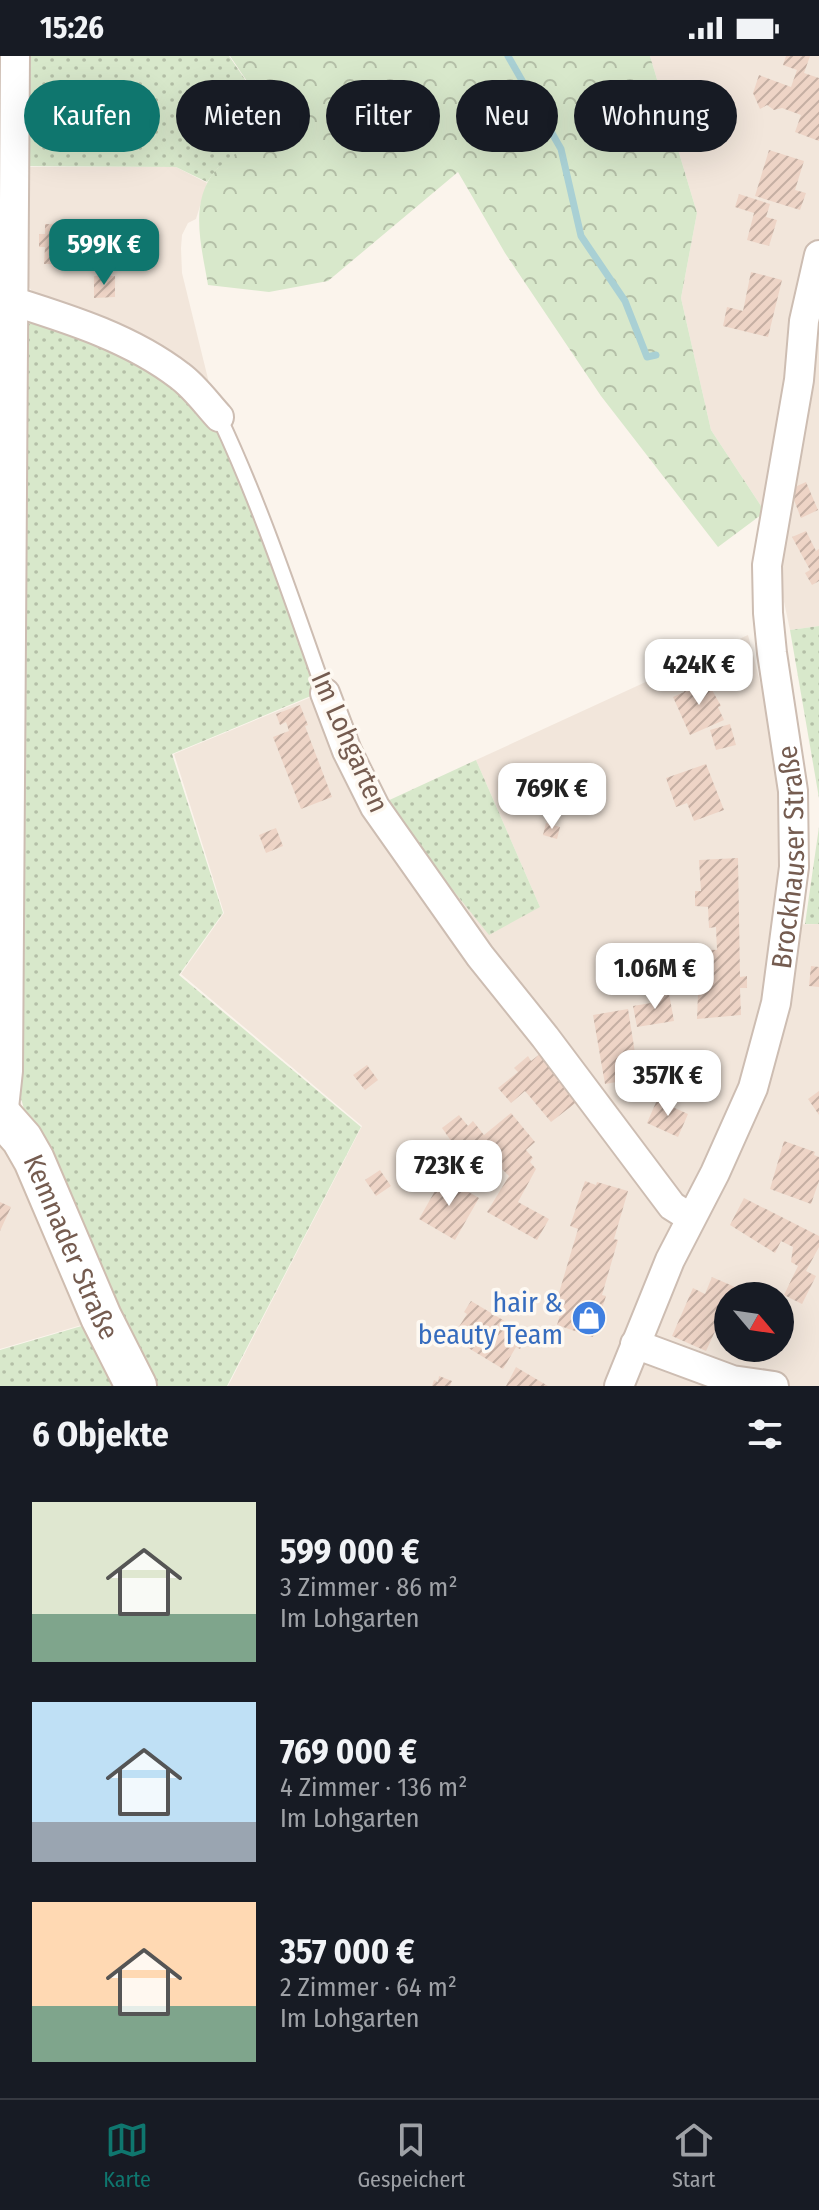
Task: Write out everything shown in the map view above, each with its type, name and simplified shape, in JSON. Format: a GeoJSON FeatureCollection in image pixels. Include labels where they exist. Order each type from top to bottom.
{"type":"FeatureCollection","features":[{"type":"Feature","properties":{"kind":"main road","name":"Kemnader Straße"},"geometry":{"type":"LineString","coordinates":[[2,1116],[22,1139],[34,1160],[101,1317],[136,1386]]}},
{"type":"Feature","properties":{"kind":"street"},"geometry":{"type":"LineString","coordinates":[[2,1116],[8,1071],[15,56]]}},
{"type":"Feature","properties":{"kind":"street","name":"Brockhauser Straße"},"geometry":{"type":"LineString","coordinates":[[616,1380],[753,1088],[776,1003],[794,867],[793,791],[771,640],[767,565],[799,380],[804,321],[819,255]]}},
{"type":"Feature","properties":{"kind":"street","name":"Im Lohgarten"},"geometry":{"type":"LineString","coordinates":[[15,302],[76,322],[141,350],[183,377],[219,417]]}},
{"type":"Feature","properties":{"kind":"street","name":"Im Lohgarten"},"geometry":{"type":"LineString","coordinates":[[325,693],[347,751],[375,807],[480,956],[672,1206],[691,1218]]}},
{"type":"Feature","properties":{"kind":"street"},"geometry":{"type":"LineString","coordinates":[[635,1344],[732,1380],[774,1386]]}},
{"type":"Feature","properties":{"kind":"lane","name":"Im Lohgarten"},"geometry":{"type":"LineString","coordinates":[[219,417],[241,463],[272,543],[325,693]]}},
{"type":"Feature","properties":{"kind":"shaded area"},"geometry":{"type":"Polygon","coordinates":[[[650,56],[819,56],[819,626],[790,630],[765,512],[711,430],[681,298],[697,213],[679,152],[737,152],[737,80],[657,80],[650,56]]]}},
{"type":"Feature","properties":{"kind":"shaded area"},"geometry":{"type":"Polygon","coordinates":[[[21,167],[176,167],[207,183],[196,219],[188,223],[182,235],[181,248],[182,273],[211,391],[35,295],[22,272],[21,167]]]}},
{"type":"Feature","properties":{"kind":"shaded area"},"geometry":{"type":"Polygon","coordinates":[[[748,635],[785,779],[782,875],[775,925],[819,924],[819,1386],[228,1386],[362,1126],[181,974],[224,913],[174,754],[333,688],[383,803],[540,907],[476,760],[748,635]]]}},
{"type":"Feature","properties":{"kind":"shaded area"},"geometry":{"type":"Polygon","coordinates":[[[0,1131],[85,1324],[0,1349],[0,1131]]]}},
{"type":"Feature","properties":{"kind":"green space"},"geometry":{"type":"Polygon","coordinates":[[[22,56],[229,56],[245,80],[176,80],[176,152],[240,152],[218,168],[207,182],[176,167],[21,166],[22,56]]]}},
{"type":"Feature","properties":{"kind":"green space"},"geometry":{"type":"Polygon","coordinates":[[[230,56],[650,56],[657,80],[574,80],[574,152],[679,152],[697,213],[681,298],[711,430],[765,512],[718,547],[601,396],[505,253],[458,172],[328,281],[269,292],[208,285],[199,226],[200,211],[207,183],[216,170],[239,152],[310,152],[310,80],[246,80],[230,56]]]}},
{"type":"Feature","properties":{"kind":"green space"},"geometry":{"type":"Polygon","coordinates":[[[32,321],[137,356],[213,421],[236,468],[267,548],[318,693],[172,754],[223,913],[179,975],[361,1127],[227,1386],[150,1386],[27,1121],[16,1079],[23,330],[32,321]]]}},
{"type":"Feature","properties":{"kind":"green space"},"geometry":{"type":"Polygon","coordinates":[[[819,626],[819,798],[790,630],[819,626]]]}},
{"type":"Feature","properties":{"kind":"green space"},"geometry":{"type":"Polygon","coordinates":[[[476,760],[540,907],[489,935],[383,803],[476,760]]]}},
{"type":"Feature","properties":{"kind":"green space"},"geometry":{"type":"Polygon","coordinates":[[[819,827],[819,924],[805,924],[819,827]]]}},
{"type":"Feature","properties":{"kind":"green space"},"geometry":{"type":"Polygon","coordinates":[[[85,1325],[117,1386],[0,1386],[0,1350],[85,1325]]]}},
{"type":"Feature","properties":{"kind":"building"},"geometry":{"type":"Polygon","coordinates":[[[786,56],[810,56],[804,73],[819,78],[819,141],[795,132],[801,115],[782,108],[774,110],[767,105],[760,109],[753,93],[759,75],[791,87],[797,70],[783,65],[786,56]]]}},
{"type":"Feature","properties":{"kind":"building"},"geometry":{"type":"Polygon","coordinates":[[[769,150],[804,161],[795,190],[806,193],[800,210],[755,196],[769,150]]]}},
{"type":"Feature","properties":{"kind":"building"},"geometry":{"type":"Polygon","coordinates":[[[739,194],[770,204],[766,217],[777,220],[769,246],[747,240],[754,213],[735,207],[739,194]]]}},
{"type":"Feature","properties":{"kind":"building"},"geometry":{"type":"Polygon","coordinates":[[[45,224],[76,225],[75,264],[44,264],[45,247],[39,247],[39,234],[45,234],[45,224]]]}},
{"type":"Feature","properties":{"kind":"building"},"geometry":{"type":"Polygon","coordinates":[[[751,272],[782,280],[768,337],[723,326],[727,307],[743,311],[751,272]]]}},
{"type":"Feature","properties":{"kind":"building"},"geometry":{"type":"Polygon","coordinates":[[[94,276],[115,276],[115,297],[94,298],[94,276]]]}},
{"type":"Feature","properties":{"kind":"building"},"geometry":{"type":"Polygon","coordinates":[[[806,482],[818,510],[801,518],[792,495],[797,486],[806,482]]]}},
{"type":"Feature","properties":{"kind":"building"},"geometry":{"type":"Polygon","coordinates":[[[806,531],[816,551],[819,549],[819,581],[812,585],[805,573],[810,570],[792,537],[806,531]]]}},
{"type":"Feature","properties":{"kind":"building"},"geometry":{"type":"Polygon","coordinates":[[[707,681],[721,706],[718,707],[724,720],[690,735],[673,697],[691,684],[696,686],[707,681]]]}},
{"type":"Feature","properties":{"kind":"building"},"geometry":{"type":"Polygon","coordinates":[[[300,705],[332,797],[301,809],[273,737],[289,731],[286,722],[280,725],[276,714],[300,705]]]}},
{"type":"Feature","properties":{"kind":"building"},"geometry":{"type":"Polygon","coordinates":[[[730,724],[736,745],[716,750],[710,730],[730,724]]]}},
{"type":"Feature","properties":{"kind":"building"},"geometry":{"type":"Polygon","coordinates":[[[706,764],[724,810],[694,821],[687,803],[676,807],[666,778],[706,764]]]}},
{"type":"Feature","properties":{"kind":"building"},"geometry":{"type":"Polygon","coordinates":[[[601,781],[605,791],[587,799],[582,789],[601,781]]]}},
{"type":"Feature","properties":{"kind":"building"},"geometry":{"type":"Polygon","coordinates":[[[546,823],[560,827],[557,839],[543,835],[546,823]]]}},
{"type":"Feature","properties":{"kind":"building"},"geometry":{"type":"Polygon","coordinates":[[[276,828],[283,846],[266,853],[259,835],[276,828]]]}},
{"type":"Feature","properties":{"kind":"building"},"geometry":{"type":"Polygon","coordinates":[[[738,858],[740,977],[747,976],[747,988],[740,988],[741,1015],[697,1019],[695,949],[717,950],[716,927],[709,928],[708,907],[695,906],[695,891],[701,891],[699,860],[738,858]]]}},
{"type":"Feature","properties":{"kind":"building"},"geometry":{"type":"Polygon","coordinates":[[[811,966],[819,967],[819,987],[809,986],[811,966]]]}},
{"type":"Feature","properties":{"kind":"building"},"geometry":{"type":"Polygon","coordinates":[[[668,988],[674,1021],[637,1027],[633,1006],[657,1002],[655,991],[668,988]]]}},
{"type":"Feature","properties":{"kind":"building"},"geometry":{"type":"Polygon","coordinates":[[[628,1009],[639,1078],[605,1084],[593,1015],[628,1009]]]}},
{"type":"Feature","properties":{"kind":"building"},"geometry":{"type":"Polygon","coordinates":[[[540,1054],[578,1101],[551,1122],[525,1091],[511,1103],[498,1088],[518,1072],[514,1068],[528,1056],[531,1061],[540,1054]]]}},
{"type":"Feature","properties":{"kind":"building"},"geometry":{"type":"Polygon","coordinates":[[[367,1065],[378,1080],[365,1090],[353,1075],[367,1065]]]}},
{"type":"Feature","properties":{"kind":"building"},"geometry":{"type":"Polygon","coordinates":[[[819,1091],[819,1115],[808,1099],[819,1091]]]}},
{"type":"Feature","properties":{"kind":"building"},"geometry":{"type":"Polygon","coordinates":[[[657,1100],[688,1114],[678,1137],[647,1123],[657,1100]]]}},
{"type":"Feature","properties":{"kind":"building"},"geometry":{"type":"Polygon","coordinates":[[[511,1113],[535,1142],[526,1150],[533,1158],[530,1162],[536,1169],[518,1202],[549,1219],[537,1240],[487,1212],[509,1176],[502,1169],[495,1175],[472,1146],[461,1155],[442,1128],[459,1115],[468,1126],[473,1121],[484,1135],[511,1113]]]}},
{"type":"Feature","properties":{"kind":"building"},"geometry":{"type":"Polygon","coordinates":[[[784,1141],[815,1152],[814,1155],[819,1157],[819,1181],[811,1204],[770,1189],[784,1141]]]}},
{"type":"Feature","properties":{"kind":"building"},"geometry":{"type":"Polygon","coordinates":[[[380,1170],[391,1186],[376,1196],[365,1180],[380,1170]]]}},
{"type":"Feature","properties":{"kind":"building"},"geometry":{"type":"Polygon","coordinates":[[[443,1177],[479,1198],[455,1240],[419,1219],[443,1177]]]}},
{"type":"Feature","properties":{"kind":"building"},"geometry":{"type":"Polygon","coordinates":[[[585,1181],[628,1191],[602,1295],[606,1296],[593,1337],[557,1325],[560,1315],[553,1313],[578,1229],[570,1226],[585,1181]]]}},
{"type":"Feature","properties":{"kind":"building"},"geometry":{"type":"Polygon","coordinates":[[[744,1198],[819,1236],[819,1247],[806,1271],[816,1276],[802,1304],[794,1300],[794,1282],[790,1282],[798,1266],[791,1262],[793,1247],[781,1241],[775,1253],[730,1225],[744,1198]]]}},
{"type":"Feature","properties":{"kind":"building"},"geometry":{"type":"Polygon","coordinates":[[[0,1202],[11,1207],[0,1231],[0,1202]]]}},
{"type":"Feature","properties":{"kind":"building"},"geometry":{"type":"Polygon","coordinates":[[[712,1277],[724,1282],[714,1282],[714,1334],[706,1351],[672,1336],[693,1288],[705,1294],[712,1277]]]}},
{"type":"Feature","properties":{"kind":"building"},"geometry":{"type":"Polygon","coordinates":[[[471,1301],[528,1335],[520,1349],[516,1347],[503,1369],[452,1338],[471,1301]]]}},
{"type":"Feature","properties":{"kind":"building"},"geometry":{"type":"Polygon","coordinates":[[[516,1367],[526,1373],[548,1386],[506,1386],[516,1367]]]}},
{"type":"Feature","properties":{"kind":"building"},"geometry":{"type":"Polygon","coordinates":[[[439,1376],[452,1381],[450,1386],[432,1386],[434,1380],[438,1382],[439,1376]]]}},
{"type":"Feature","properties":{"kind":"waterway"},"geometry":{"type":"LineString","coordinates":[[508,56],[561,149],[581,236],[625,301],[647,357],[656,355]]}},
{"type":"Feature","properties":{"kind":"place","name":"hair & beauty Team"},"geometry":{"type":"Point","coordinates":[589,1318]}}]}
